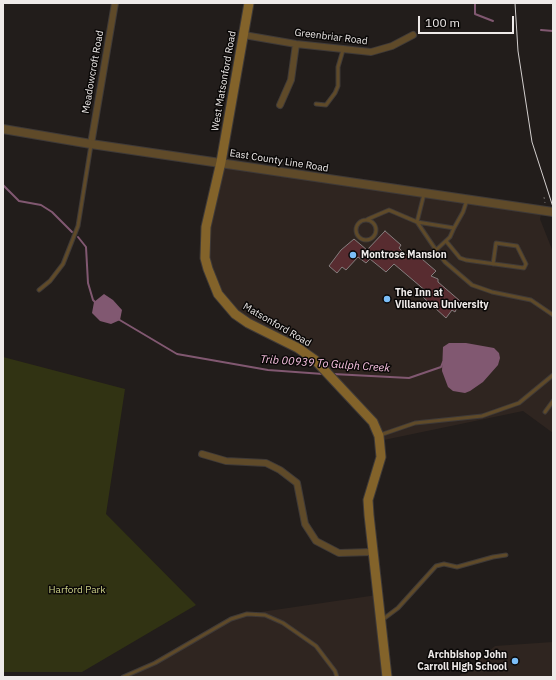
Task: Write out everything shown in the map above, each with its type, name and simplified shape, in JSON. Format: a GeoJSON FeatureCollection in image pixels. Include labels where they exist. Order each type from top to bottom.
{"type":"FeatureCollection","features":[{"type":"Feature","properties":{"kind":"main road","name":"West Matsonford Road"},"geometry":{"type":"LineString","coordinates":[[220,162],[249,3]]}},
{"type":"Feature","properties":{"kind":"main road","name":"Matsonford Road"},"geometry":{"type":"LineString","coordinates":[[220,162],[206,227],[205,244],[208,269],[218,294],[235,314],[248,323],[298,348],[315,360],[373,422],[378,436],[381,457],[368,500],[372,552],[387,677]]}},
{"type":"Feature","properties":{"kind":"street","name":"Meadowcroft Road"},"geometry":{"type":"LineString","coordinates":[[91,144],[115,3]]}},
{"type":"Feature","properties":{"kind":"street","name":"Greenbriar Road"},"geometry":{"type":"LineString","coordinates":[[244,35],[296,44],[371,52],[392,46],[413,35]]}},
{"type":"Feature","properties":{"kind":"street"},"geometry":{"type":"LineString","coordinates":[[280,105],[291,80],[296,44]]}},
{"type":"Feature","properties":{"kind":"street","name":"East County Line Road"},"geometry":{"type":"LineString","coordinates":[[3,129],[91,144],[220,162],[424,194],[547,209]]}},
{"type":"Feature","properties":{"kind":"street"},"geometry":{"type":"LineString","coordinates":[[202,454],[226,461],[266,463],[280,470],[297,483],[305,524],[316,541],[339,553],[372,552]]}},
{"type":"Feature","properties":{"kind":"lane"},"geometry":{"type":"LineString","coordinates":[[316,104],[326,105],[335,93],[338,86],[338,67],[343,50]]}},
{"type":"Feature","properties":{"kind":"lane"},"geometry":{"type":"LineString","coordinates":[[39,290],[50,281],[62,264],[78,226],[91,144]]}},
{"type":"Feature","properties":{"kind":"lane"},"geometry":{"type":"LineString","coordinates":[[424,194],[417,222],[445,262],[472,285],[492,292],[530,300],[553,315]]}},
{"type":"Feature","properties":{"kind":"lane"},"geometry":{"type":"LineString","coordinates":[[436,250],[446,241],[463,212],[467,200]]}},
{"type":"Feature","properties":{"kind":"lane"},"geometry":{"type":"LineString","coordinates":[[368,219],[375,225],[376,232],[370,239],[363,240],[356,234],[355,227],[359,222],[389,210],[417,222],[454,228]]}},
{"type":"Feature","properties":{"kind":"lane"},"geometry":{"type":"LineString","coordinates":[[446,241],[460,258],[466,260],[493,264],[524,268],[526,264],[518,246],[496,243],[493,264]]}},
{"type":"Feature","properties":{"kind":"lane"},"geometry":{"type":"LineString","coordinates":[[378,436],[415,423],[482,416],[519,403],[553,375]]}},
{"type":"Feature","properties":{"kind":"lane"},"geometry":{"type":"LineString","coordinates":[[545,412],[553,401]]}},
{"type":"Feature","properties":{"kind":"lane"},"geometry":{"type":"LineString","coordinates":[[380,622],[398,608],[436,566],[444,564],[457,567],[506,555]]}},
{"type":"Feature","properties":{"kind":"lane"},"geometry":{"type":"LineString","coordinates":[[123,677],[155,663],[231,619],[247,614],[265,615],[283,623],[316,646],[335,671],[337,677]]}},
{"type":"Feature","properties":{"kind":"path"},"geometry":{"type":"LineString","coordinates":[[544,197],[547,209]]}},
{"type":"Feature","properties":{"kind":"shaded area","name":"The Inn at Villanova University"},"geometry":{"type":"Polygon","coordinates":[[[221,162],[542,210],[540,219],[553,252],[553,433],[523,411],[379,441],[373,422],[315,360],[225,304],[205,258],[221,162]]]}},
{"type":"Feature","properties":{"kind":"shaded area"},"geometry":{"type":"Polygon","coordinates":[[[104,294],[113,300],[122,310],[120,320],[111,324],[100,321],[92,313],[94,302],[104,294]]]}},
{"type":"Feature","properties":{"kind":"shaded area"},"geometry":{"type":"Polygon","coordinates":[[[449,343],[466,343],[494,348],[499,353],[500,358],[498,365],[483,382],[470,391],[465,393],[453,391],[448,387],[442,371],[443,347],[449,343]]]}},
{"type":"Feature","properties":{"kind":"shaded area"},"geometry":{"type":"Polygon","coordinates":[[[377,595],[387,677],[123,677],[155,663],[231,619],[247,614],[377,595]]]}},
{"type":"Feature","properties":{"kind":"shaded area","name":"Archbishop John Carroll High School"},"geometry":{"type":"Polygon","coordinates":[[[553,642],[553,677],[458,677],[495,646],[553,642]]]}},
{"type":"Feature","properties":{"kind":"green space","name":"Harford Park"},"geometry":{"type":"Polygon","coordinates":[[[3,357],[125,389],[106,514],[196,605],[82,672],[3,672],[3,357]]]}},
{"type":"Feature","properties":{"kind":"building"},"geometry":{"type":"Polygon","coordinates":[[[385,231],[401,245],[399,248],[403,252],[411,258],[415,253],[436,271],[431,276],[438,279],[438,282],[460,301],[455,312],[452,310],[446,318],[423,297],[427,292],[394,264],[386,272],[370,259],[366,263],[358,257],[346,270],[342,267],[337,273],[329,266],[341,250],[354,239],[367,250],[385,231]]]}},
{"type":"Feature","properties":{"kind":"waterway"},"geometry":{"type":"LineString","coordinates":[[475,3],[475,14],[493,21]]}},
{"type":"Feature","properties":{"kind":"waterway"},"geometry":{"type":"LineString","coordinates":[[541,30],[553,31]]}},
{"type":"Feature","properties":{"kind":"waterway","name":"Trib 00939 To Gulph Creek"},"geometry":{"type":"LineString","coordinates":[[3,185],[19,201],[41,205],[52,212],[72,232]]}},
{"type":"Feature","properties":{"kind":"waterway","name":"Trib 00939 To Gulph Creek"},"geometry":{"type":"LineString","coordinates":[[78,237],[86,247],[88,283],[95,302]]}},
{"type":"Feature","properties":{"kind":"waterway","name":"Trib 00939 To Gulph Creek"},"geometry":{"type":"LineString","coordinates":[[118,319],[177,354],[268,370],[323,374]]}},
{"type":"Feature","properties":{"kind":"waterway","name":"Trib 00939 To Gulph Creek"},"geometry":{"type":"LineString","coordinates":[[333,374],[409,378],[441,367],[443,362]]}},
{"type":"Feature","properties":{"kind":"tram line"},"geometry":{"type":"LineString","coordinates":[[515,3],[518,51],[532,142],[553,207]]}},
{"type":"Feature","properties":{"kind":"place","name":"Montrose Mansion"},"geometry":{"type":"Point","coordinates":[353,255]}},
{"type":"Feature","properties":{"kind":"place","name":"The Inn at Villanova University"},"geometry":{"type":"Point","coordinates":[387,299]}},
{"type":"Feature","properties":{"kind":"place","name":"Archbishop John Carroll High School"},"geometry":{"type":"Point","coordinates":[515,661]}}]}
